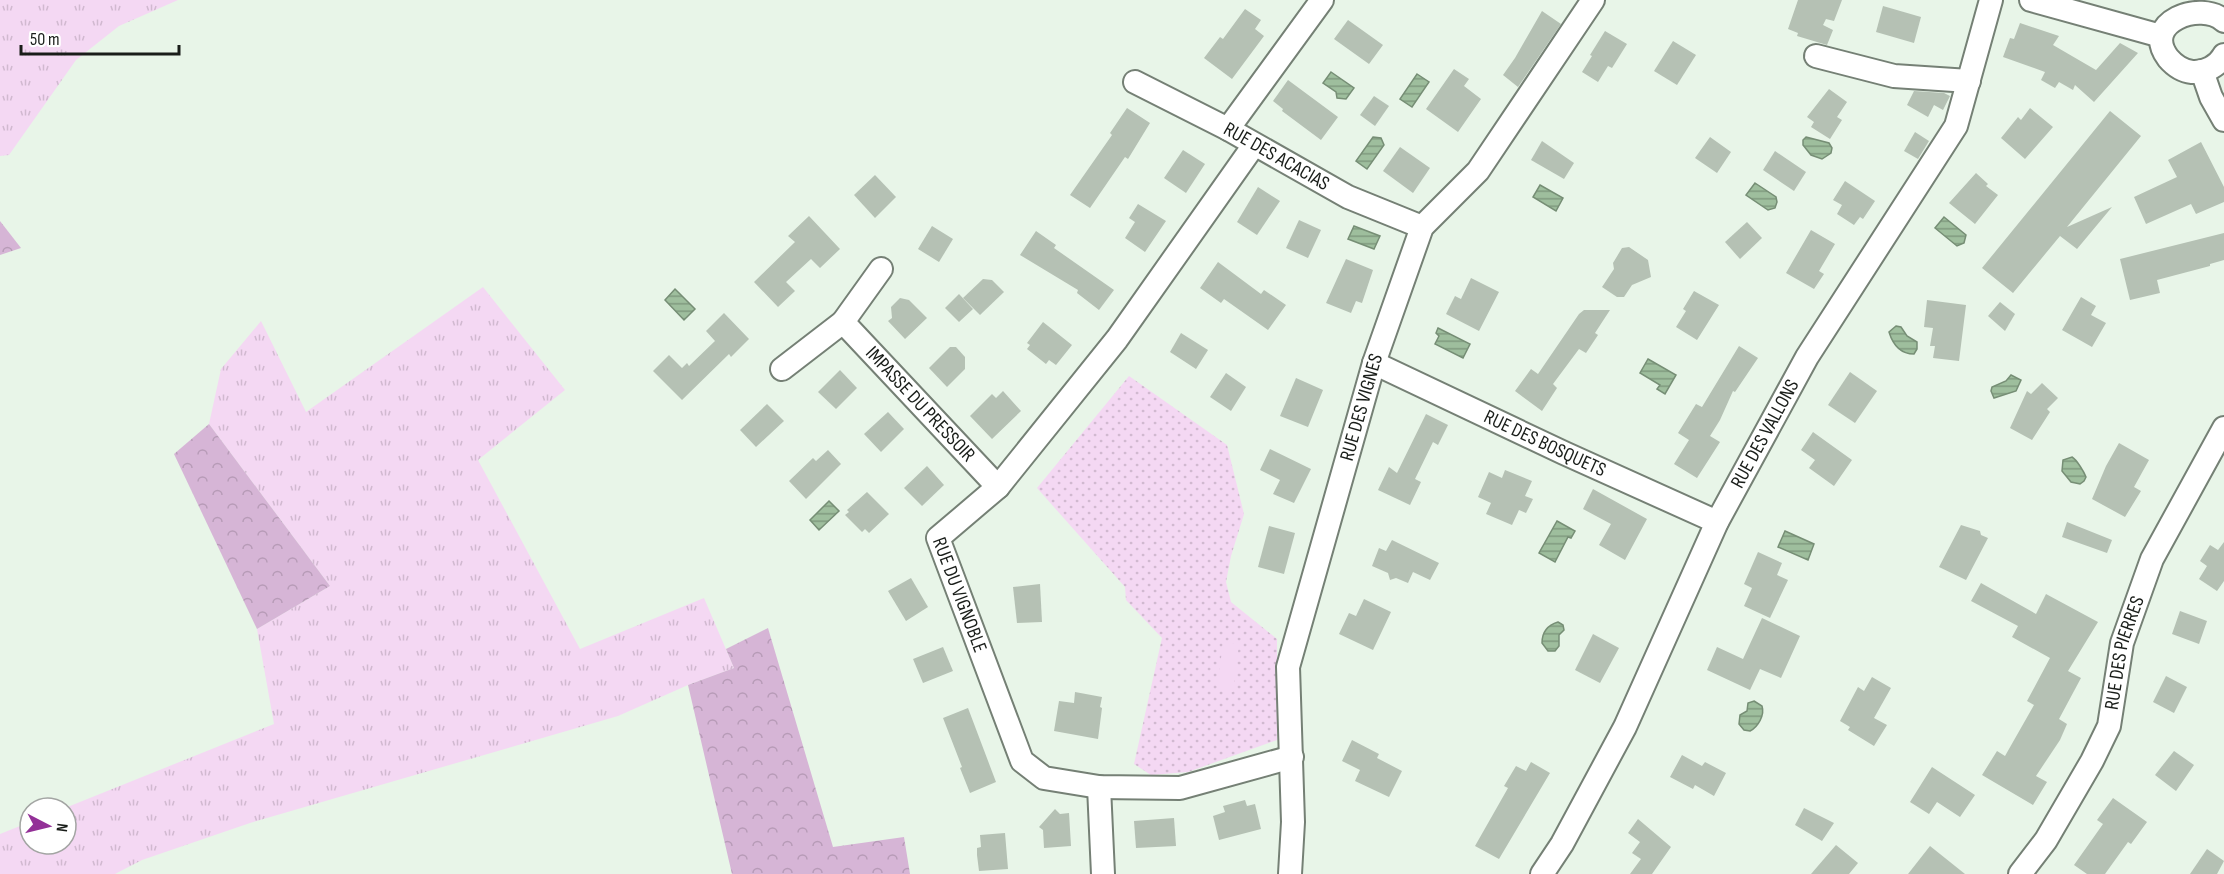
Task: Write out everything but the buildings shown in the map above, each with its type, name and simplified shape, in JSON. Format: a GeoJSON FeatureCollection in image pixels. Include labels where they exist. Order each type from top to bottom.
{"type":"FeatureCollection","features":[{"type":"Feature","properties":{"kind":"street"},"geometry":{"type":"LineString","coordinates":[[1228,129],[1322,0]]}},
{"type":"Feature","properties":{"kind":"street","name":"RUE DES VIGNES"},"geometry":{"type":"LineString","coordinates":[[1290,874],[1293,822],[1288,667],[1374,363],[1422,227],[1478,171],[1593,0]]}},
{"type":"Feature","properties":{"kind":"street","name":"RUE DES VALLONS"},"geometry":{"type":"LineString","coordinates":[[1542,874],[1562,844],[1625,726],[1717,522],[1807,357],[1956,126],[1991,0]]}},
{"type":"Feature","properties":{"kind":"street"},"geometry":{"type":"LineString","coordinates":[[2031,0],[2162,36]]}},
{"type":"Feature","properties":{"kind":"street"},"geometry":{"type":"LineString","coordinates":[[2224,21],[2203,2],[2190,4],[2170,15],[2164,25],[2162,36],[2163,46],[2174,64],[2182,69],[2192,72],[2202,71],[2213,67],[2224,55]]}},
{"type":"Feature","properties":{"kind":"street"},"geometry":{"type":"LineString","coordinates":[[1816,56],[1894,76],[1969,81]]}},
{"type":"Feature","properties":{"kind":"street"},"geometry":{"type":"LineString","coordinates":[[2202,71],[2211,97],[2224,120]]}},
{"type":"Feature","properties":{"kind":"street","name":"RUE DES ACACIAS"},"geometry":{"type":"LineString","coordinates":[[1136,82],[1228,129],[1254,146],[1348,197],[1422,227]]}},
{"type":"Feature","properties":{"kind":"street","name":"RUE DU VIGNOBLE"},"geometry":{"type":"LineString","coordinates":[[1254,146],[1117,339],[998,487],[938,538],[1022,761],[1044,778],[1099,787],[1180,788],[1292,757]]}},
{"type":"Feature","properties":{"kind":"street"},"geometry":{"type":"LineString","coordinates":[[782,369],[843,322],[881,269]]}},
{"type":"Feature","properties":{"kind":"street","name":"IMPASSE DU PRESSOIR"},"geometry":{"type":"LineString","coordinates":[[843,322],[998,487]]}},
{"type":"Feature","properties":{"kind":"street","name":"RUE DES BOSQUETS"},"geometry":{"type":"LineString","coordinates":[[1374,363],[1717,522]]}},
{"type":"Feature","properties":{"kind":"street","name":"RUE DES PIERRES"},"geometry":{"type":"LineString","coordinates":[[2019,874],[2046,840],[2092,761],[2109,726],[2122,643],[2152,559],[2224,428]]}},
{"type":"Feature","properties":{"kind":"street"},"geometry":{"type":"LineString","coordinates":[[1099,787],[1103,874]]}},
{"type":"Feature","properties":{"kind":"green space"},"geometry":{"type":"Polygon","coordinates":[[[0,0],[178,0],[119,26],[76,60],[9,155],[0,156],[0,0]]]}},
{"type":"Feature","properties":{"kind":"green space"},"geometry":{"type":"Polygon","coordinates":[[[0,221],[21,248],[0,255],[0,221]]]}},
{"type":"Feature","properties":{"kind":"green space"},"geometry":{"type":"Polygon","coordinates":[[[483,287],[565,390],[478,460],[580,649],[704,598],[734,668],[688,685],[618,716],[250,823],[142,860],[115,874],[0,874],[0,834],[18,827],[18,856],[78,856],[78,803],[274,724],[257,629],[330,586],[209,424],[221,369],[261,321],[306,412],[483,287]]]}},
{"type":"Feature","properties":{"kind":"green space"},"geometry":{"type":"Polygon","coordinates":[[[1129,376],[1227,445],[1244,514],[1231,556],[1226,582],[1231,602],[1277,639],[1277,740],[1188,772],[1151,775],[1134,764],[1162,638],[1126,600],[1125,587],[1037,488],[1129,376]]]}},
{"type":"Feature","properties":{"kind":"green space"},"geometry":{"type":"Polygon","coordinates":[[[209,424],[330,586],[257,629],[174,454],[209,424]]]}},
{"type":"Feature","properties":{"kind":"green space"},"geometry":{"type":"Polygon","coordinates":[[[768,628],[833,847],[904,837],[910,874],[732,874],[688,685],[734,668],[726,649],[768,628]]]}},
{"type":"Feature","properties":{"kind":"green space"},"geometry":{"type":"Polygon","coordinates":[[[1223,642],[1239,644],[1233,692],[1217,690],[1223,642]]]}},
{"type":"Feature","properties":{"kind":"shaded area"},"geometry":{"type":"Polygon","coordinates":[[[1331,72],[1354,88],[1346,99],[1337,98],[1336,92],[1323,83],[1331,72]]]}},
{"type":"Feature","properties":{"kind":"shaded area"},"geometry":{"type":"Polygon","coordinates":[[[1417,74],[1429,82],[1412,107],[1400,99],[1417,74]]]}},
{"type":"Feature","properties":{"kind":"shaded area"},"geometry":{"type":"Polygon","coordinates":[[[1373,137],[1381,138],[1384,145],[1367,169],[1356,161],[1373,137]]]}},
{"type":"Feature","properties":{"kind":"shaded area"},"geometry":{"type":"Polygon","coordinates":[[[1806,137],[1829,143],[1832,148],[1831,153],[1822,159],[1811,155],[1803,145],[1806,137]]]}},
{"type":"Feature","properties":{"kind":"shaded area"},"geometry":{"type":"Polygon","coordinates":[[[1755,183],[1776,197],[1775,208],[1768,210],[1746,195],[1755,183]]]}},
{"type":"Feature","properties":{"kind":"shaded area"},"geometry":{"type":"Polygon","coordinates":[[[1540,185],[1563,198],[1556,211],[1533,197],[1540,185]]]}},
{"type":"Feature","properties":{"kind":"shaded area"},"geometry":{"type":"Polygon","coordinates":[[[1944,217],[1966,235],[1964,243],[1957,246],[1935,228],[1944,217]]]}},
{"type":"Feature","properties":{"kind":"shaded area"},"geometry":{"type":"Polygon","coordinates":[[[1354,226],[1380,236],[1374,249],[1348,239],[1354,226]]]}},
{"type":"Feature","properties":{"kind":"shaded area"},"geometry":{"type":"Polygon","coordinates":[[[675,289],[695,309],[684,320],[665,300],[675,289]]]}},
{"type":"Feature","properties":{"kind":"shaded area"},"geometry":{"type":"Polygon","coordinates":[[[1896,326],[1901,327],[1907,336],[1917,342],[1914,354],[1905,352],[1895,345],[1889,332],[1896,326]]]}},
{"type":"Feature","properties":{"kind":"shaded area"},"geometry":{"type":"Polygon","coordinates":[[[1438,328],[1470,344],[1463,358],[1435,344],[1439,336],[1436,333],[1438,328]]]}},
{"type":"Feature","properties":{"kind":"shaded area"},"geometry":{"type":"Polygon","coordinates":[[[1648,359],[1676,375],[1665,394],[1657,389],[1660,385],[1640,373],[1648,359]]]}},
{"type":"Feature","properties":{"kind":"shaded area"},"geometry":{"type":"Polygon","coordinates":[[[2011,375],[2021,380],[2016,391],[1994,398],[1992,387],[2006,381],[2011,375]]]}},
{"type":"Feature","properties":{"kind":"shaded area"},"geometry":{"type":"Polygon","coordinates":[[[2072,457],[2086,477],[2080,484],[2071,482],[2062,471],[2063,460],[2072,457]]]}},
{"type":"Feature","properties":{"kind":"shaded area"},"geometry":{"type":"Polygon","coordinates":[[[829,501],[839,511],[819,530],[810,520],[829,501]]]}},
{"type":"Feature","properties":{"kind":"shaded area"},"geometry":{"type":"Polygon","coordinates":[[[1557,521],[1575,531],[1571,538],[1568,537],[1555,562],[1539,553],[1557,521]]]}},
{"type":"Feature","properties":{"kind":"shaded area"},"geometry":{"type":"Polygon","coordinates":[[[1785,531],[1814,544],[1808,560],[1778,547],[1785,531]]]}},
{"type":"Feature","properties":{"kind":"shaded area"},"geometry":{"type":"Polygon","coordinates":[[[1558,622],[1563,625],[1564,630],[1559,635],[1559,646],[1555,651],[1548,651],[1542,643],[1544,632],[1558,622]]]}},
{"type":"Feature","properties":{"kind":"shaded area"},"geometry":{"type":"Polygon","coordinates":[[[1754,701],[1762,706],[1762,717],[1753,729],[1744,730],[1739,724],[1740,715],[1747,711],[1748,703],[1754,701]]]}}]}
